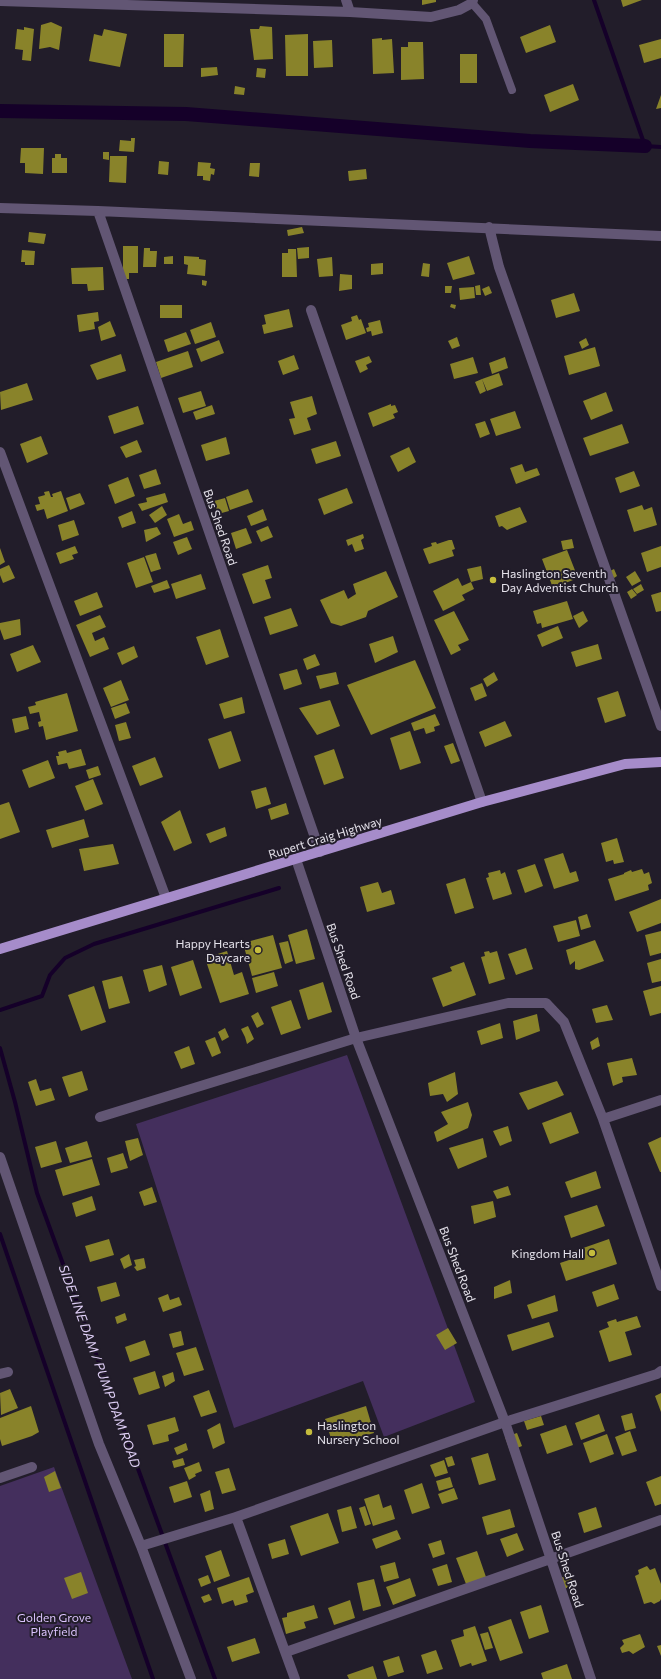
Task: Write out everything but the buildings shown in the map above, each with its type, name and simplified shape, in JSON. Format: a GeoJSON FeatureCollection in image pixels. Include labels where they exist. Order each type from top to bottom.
{"type":"FeatureCollection","features":[{"type":"Feature","properties":{"kind":"main road","name":"Rupert Craig Highway"},"geometry":{"type":"LineString","coordinates":[[0,949],[482,802],[625,764],[661,762]]}},
{"type":"Feature","properties":{"kind":"street"},"geometry":{"type":"LineString","coordinates":[[346,0],[350,12]]}},
{"type":"Feature","properties":{"kind":"street"},"geometry":{"type":"LineString","coordinates":[[0,1],[149,3],[431,17],[459,10],[472,2]]}},
{"type":"Feature","properties":{"kind":"street"},"geometry":{"type":"LineString","coordinates":[[0,208],[489,227],[661,236]]}},
{"type":"Feature","properties":{"kind":"street","name":"Bus Shed Road"},"geometry":{"type":"LineString","coordinates":[[98,211],[320,852]]}},
{"type":"Feature","properties":{"kind":"street"},"geometry":{"type":"LineString","coordinates":[[489,227],[499,267],[661,726]]}},
{"type":"Feature","properties":{"kind":"street"},"geometry":{"type":"LineString","coordinates":[[311,310],[482,802]]}},
{"type":"Feature","properties":{"kind":"street"},"geometry":{"type":"LineString","coordinates":[[0,452],[166,898]]}},
{"type":"Feature","properties":{"kind":"street","name":"Bus Shed Road"},"geometry":{"type":"LineString","coordinates":[[296,859],[356,1038],[505,1422],[591,1679]]}},
{"type":"Feature","properties":{"kind":"street"},"geometry":{"type":"LineString","coordinates":[[100,1117],[356,1038],[508,1004],[546,1003],[564,1022],[603,1119],[661,1286]]}},
{"type":"Feature","properties":{"kind":"street"},"geometry":{"type":"LineString","coordinates":[[603,1119],[661,1100]]}},
{"type":"Feature","properties":{"kind":"street"},"geometry":{"type":"LineString","coordinates":[[0,1157],[99,1444],[141,1546],[191,1679]]}},
{"type":"Feature","properties":{"kind":"street"},"geometry":{"type":"LineString","coordinates":[[141,1546],[236,1517],[505,1422],[657,1374],[661,1371]]}},
{"type":"Feature","properties":{"kind":"street"},"geometry":{"type":"LineString","coordinates":[[0,1478],[32,1467]]}},
{"type":"Feature","properties":{"kind":"street"},"geometry":{"type":"LineString","coordinates":[[236,1517],[295,1679]]}},
{"type":"Feature","properties":{"kind":"street"},"geometry":{"type":"LineString","coordinates":[[286,1652],[661,1520]]}},
{"type":"Feature","properties":{"kind":"lane"},"geometry":{"type":"LineString","coordinates":[[472,2],[481,12],[487,23],[512,90]]}},
{"type":"Feature","properties":{"kind":"green space"},"geometry":{"type":"Polygon","coordinates":[[[347,1055],[475,1402],[384,1437],[363,1381],[234,1428],[136,1124],[347,1055]]]}},
{"type":"Feature","properties":{"kind":"green space","name":"Golden Grove Playfield"},"geometry":{"type":"Polygon","coordinates":[[[54,1467],[132,1679],[0,1679],[0,1486],[54,1467]]]}},
{"type":"Feature","properties":{"kind":"waterway"},"geometry":{"type":"LineString","coordinates":[[594,0],[645,146],[661,147]]}},
{"type":"Feature","properties":{"kind":"waterway"},"geometry":{"type":"LineString","coordinates":[[0,111],[186,114],[530,141],[645,146]]}},
{"type":"Feature","properties":{"kind":"waterway","name":"SIDE LINE DAM / PUMP DAM ROAD"},"geometry":{"type":"LineString","coordinates":[[0,1010],[42,996],[50,975],[65,958],[94,944],[279,888]]}},
{"type":"Feature","properties":{"kind":"waterway","name":"SIDE LINE DAM / PUMP DAM ROAD"},"geometry":{"type":"LineString","coordinates":[[0,1048],[37,1193],[215,1679]]}},
{"type":"Feature","properties":{"kind":"waterway"},"geometry":{"type":"LineString","coordinates":[[0,1234],[153,1679]]}},
{"type":"Feature","properties":{"kind":"place","name":"Haslington Seventh Day Adventist Church"},"geometry":{"type":"Point","coordinates":[493,580]}},
{"type":"Feature","properties":{"kind":"place","name":"Happy Hearts Daycare"},"geometry":{"type":"Point","coordinates":[258,950]}},
{"type":"Feature","properties":{"kind":"place","name":"Kingdom Hall"},"geometry":{"type":"Point","coordinates":[592,1253]}},
{"type":"Feature","properties":{"kind":"place","name":"Haslington Nursery School"},"geometry":{"type":"Point","coordinates":[309,1432]}}]}
